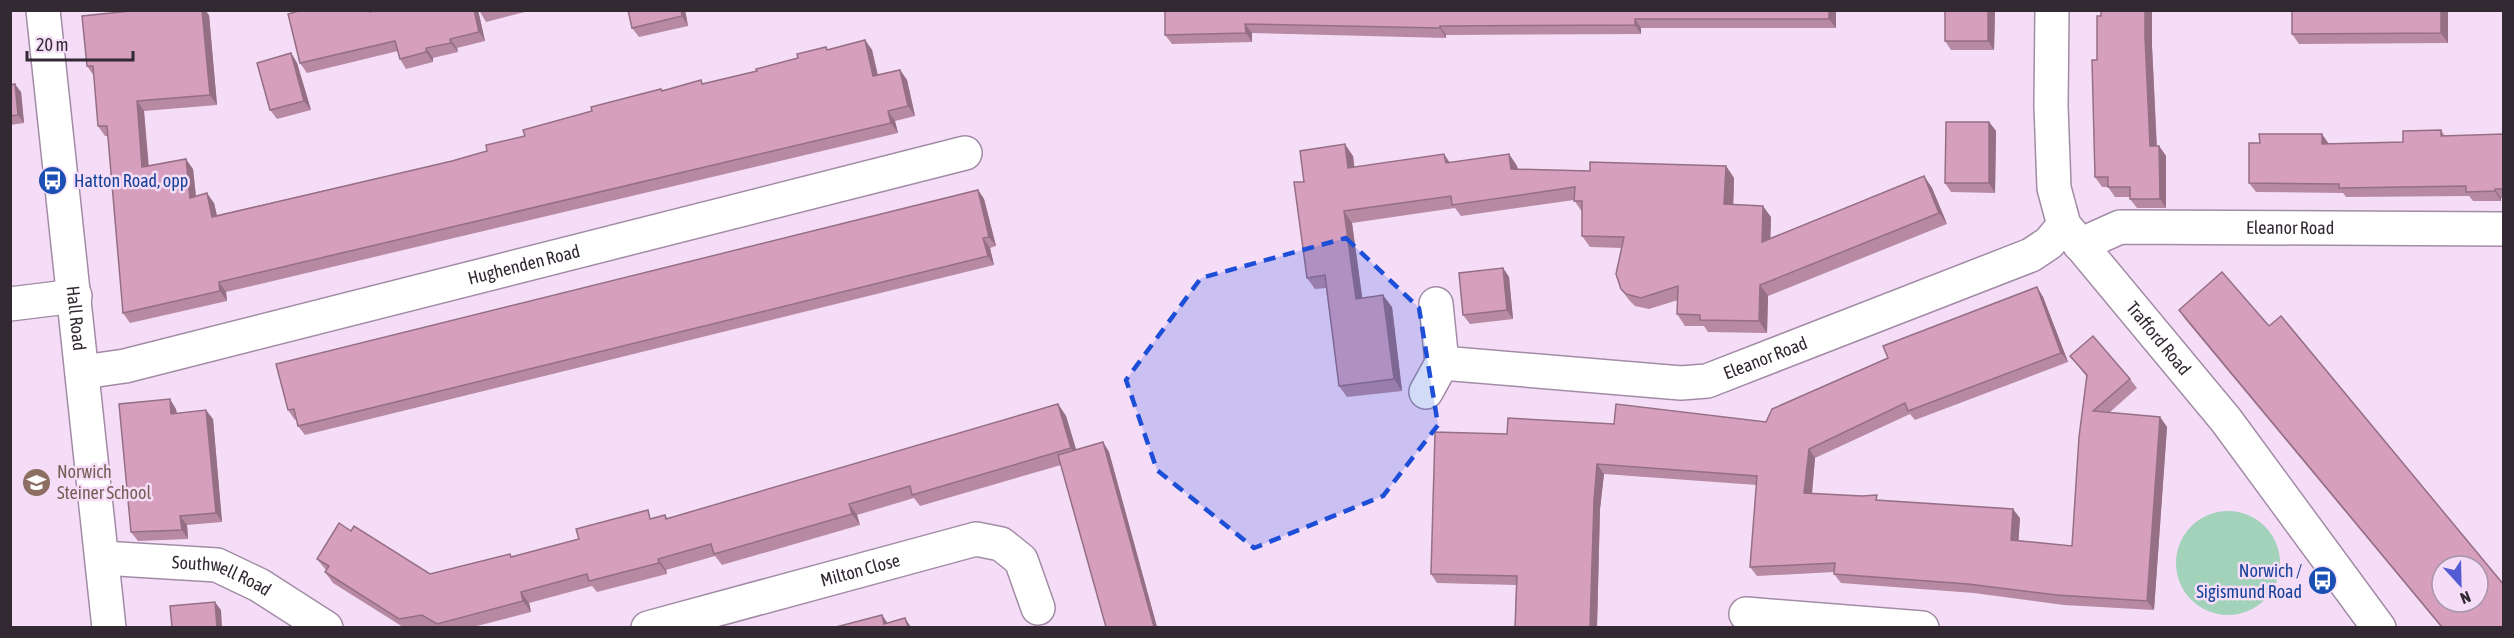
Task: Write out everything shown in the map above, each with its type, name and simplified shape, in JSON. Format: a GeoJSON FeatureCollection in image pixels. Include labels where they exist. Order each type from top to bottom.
{"type":"FeatureCollection","features":[{"type":"Feature","properties":{"kind":"street","name":"Hall Road"},"geometry":{"type":"LineString","coordinates":[[43,10],[109,627]]}},
{"type":"Feature","properties":{"kind":"street","name":"Trafford Road"},"geometry":{"type":"LineString","coordinates":[[2052,10],[2051,106],[2054,188],[2072,235],[2226,420],[2379,627]]}},
{"type":"Feature","properties":{"kind":"street","name":"Hughenden Road"},"geometry":{"type":"LineString","coordinates":[[83,372],[135,364],[965,153]]}},
{"type":"Feature","properties":{"kind":"street","name":"Eleanor Road"},"geometry":{"type":"LineString","coordinates":[[1442,363],[1681,383],[1707,381],[2031,255],[2049,243],[2072,235],[2120,227],[2504,229]]}},
{"type":"Feature","properties":{"kind":"street"},"geometry":{"type":"LineString","coordinates":[[10,304],[75,296]]}},
{"type":"Feature","properties":{"kind":"street"},"geometry":{"type":"LineString","coordinates":[[1426,392],[1442,363],[1436,304]]}},
{"type":"Feature","properties":{"kind":"street","name":"Milton Close"},"geometry":{"type":"LineString","coordinates":[[648,627],[976,539],[1001,544],[1021,560],[1038,608]]}},
{"type":"Feature","properties":{"kind":"street","name":"Southwell Road"},"geometry":{"type":"LineString","coordinates":[[102,558],[217,565],[259,585],[326,627]]}},
{"type":"Feature","properties":{"kind":"street"},"geometry":{"type":"LineString","coordinates":[[1746,614],[1922,627]]}},
{"type":"Feature","properties":{"kind":"highlighted area"},"geometry":{"type":"Polygon","coordinates":[[[1346,238],[1419,308],[1438,425],[1383,496],[1254,548],[1157,470],[1126,380],[1201,278],[1346,238]]]}},
{"type":"Feature","properties":{"kind":"green space"},"geometry":{"type":"Polygon","coordinates":[[[2228,511],[2248,515],[2265,526],[2276,543],[2280,563],[2276,583],[2265,600],[2248,611],[2228,615],[2208,611],[2191,600],[2180,583],[2176,563],[2180,543],[2191,526],[2208,515],[2228,511]]]}},
{"type":"Feature","properties":{"kind":"building"},"geometry":{"type":"Polygon","coordinates":[[[140,10],[202,10],[210,95],[137,101],[142,167],[186,159],[190,198],[207,193],[212,217],[452,161],[487,151],[486,145],[525,136],[523,130],[592,111],[591,107],[701,80],[702,84],[757,71],[756,69],[798,58],[797,54],[826,47],[827,50],[865,40],[873,76],[900,70],[908,106],[888,111],[891,123],[219,282],[220,291],[123,313],[107,126],[98,126],[93,66],[87,66],[82,16],[140,10]]]}},
{"type":"Feature","properties":{"kind":"building"},"geometry":{"type":"Polygon","coordinates":[[[302,10],[370,10],[370,12],[375,10],[474,10],[479,32],[450,39],[451,43],[426,48],[426,52],[400,59],[395,41],[300,63],[288,14],[302,10]]]}},
{"type":"Feature","properties":{"kind":"building"},"geometry":{"type":"Polygon","coordinates":[[[628,10],[681,10],[682,16],[632,28],[628,10]]]}},
{"type":"Feature","properties":{"kind":"building"},"geometry":{"type":"Polygon","coordinates":[[[1165,10],[1829,10],[1829,19],[1635,19],[1635,25],[1440,26],[1440,28],[1245,24],[1246,33],[1165,35],[1165,10]]]}},
{"type":"Feature","properties":{"kind":"building"},"geometry":{"type":"Polygon","coordinates":[[[1945,10],[1988,10],[1988,41],[1945,41],[1945,10]]]}},
{"type":"Feature","properties":{"kind":"building"},"geometry":{"type":"Polygon","coordinates":[[[2101,10],[2145,10],[2150,146],[2159,146],[2160,199],[2130,199],[2130,187],[2108,187],[2108,177],[2095,177],[2092,60],[2097,60],[2097,16],[2101,16],[2101,10]]]}},
{"type":"Feature","properties":{"kind":"building"},"geometry":{"type":"Polygon","coordinates":[[[2292,10],[2441,10],[2441,33],[2292,34],[2292,10]]]}},
{"type":"Feature","properties":{"kind":"building"},"geometry":{"type":"Polygon","coordinates":[[[291,53],[304,101],[270,110],[257,63],[291,53]]]}},
{"type":"Feature","properties":{"kind":"building"},"geometry":{"type":"Polygon","coordinates":[[[15,84],[18,115],[10,116],[10,85],[15,84]]]}},
{"type":"Feature","properties":{"kind":"building"},"geometry":{"type":"Polygon","coordinates":[[[1946,122],[1989,122],[1989,183],[1945,183],[1946,122]]]}},
{"type":"Feature","properties":{"kind":"building"},"geometry":{"type":"Polygon","coordinates":[[[2441,130],[2441,136],[2504,134],[2504,189],[2466,192],[2466,186],[2339,188],[2339,184],[2249,183],[2249,143],[2260,143],[2259,134],[2322,134],[2322,144],[2403,142],[2403,131],[2441,130]]]}},
{"type":"Feature","properties":{"kind":"building"},"geometry":{"type":"Polygon","coordinates":[[[1345,144],[1348,168],[1444,154],[1446,163],[1509,154],[1511,169],[1590,171],[1590,162],[1726,166],[1724,204],[1763,206],[1762,242],[1924,176],[1939,213],[1760,285],[1759,321],[1700,320],[1700,315],[1677,314],[1678,286],[1641,298],[1626,294],[1621,289],[1616,274],[1624,237],[1582,236],[1582,201],[1574,201],[1575,187],[1452,205],[1451,196],[1344,211],[1356,299],[1383,295],[1394,379],[1339,386],[1325,275],[1307,278],[1294,182],[1304,182],[1300,151],[1345,144]]]}},
{"type":"Feature","properties":{"kind":"building"},"geometry":{"type":"Polygon","coordinates":[[[978,190],[989,237],[983,238],[988,256],[298,426],[294,409],[288,410],[276,364],[978,190]]]}},
{"type":"Feature","properties":{"kind":"building"},"geometry":{"type":"Polygon","coordinates":[[[1503,268],[1507,310],[1463,315],[1459,273],[1503,268]]]}},
{"type":"Feature","properties":{"kind":"building"},"geometry":{"type":"Polygon","coordinates":[[[2222,272],[2269,326],[2281,316],[2478,554],[2430,554],[2430,613],[2179,310],[2222,272]]]}},
{"type":"Feature","properties":{"kind":"building"},"geometry":{"type":"Polygon","coordinates":[[[2037,287],[2061,353],[1908,411],[1905,403],[1809,449],[1804,493],[1877,495],[1876,500],[2013,509],[2011,540],[2072,546],[2079,437],[2087,375],[2070,356],[2093,336],[2130,379],[2093,411],[2160,417],[2147,601],[1834,574],[1835,563],[1750,567],[1757,476],[1597,464],[1590,627],[1515,627],[1517,576],[1431,574],[1435,432],[1507,434],[1508,418],[1614,424],[1616,404],[1766,422],[1772,409],[1888,358],[1883,346],[2037,287]]]}},
{"type":"Feature","properties":{"kind":"building"},"geometry":{"type":"Polygon","coordinates":[[[170,399],[171,414],[206,410],[216,513],[180,516],[182,530],[131,532],[119,404],[170,399]]]}},
{"type":"Feature","properties":{"kind":"building"},"geometry":{"type":"Polygon","coordinates":[[[1058,404],[1071,448],[912,495],[910,486],[849,504],[852,514],[714,554],[711,544],[658,559],[659,563],[589,581],[587,574],[521,592],[523,601],[437,624],[422,615],[399,619],[325,572],[329,566],[317,559],[339,523],[351,531],[354,526],[430,574],[510,554],[511,557],[579,539],[576,529],[648,510],[650,519],[665,515],[666,519],[1058,404]]]}},
{"type":"Feature","properties":{"kind":"building"},"geometry":{"type":"Polygon","coordinates":[[[1103,442],[1154,627],[1106,627],[1058,455],[1103,442]]]}},
{"type":"Feature","properties":{"kind":"building"},"geometry":{"type":"Polygon","coordinates":[[[2490,568],[2504,585],[2504,627],[2442,627],[2431,614],[2490,614],[2490,568]]]}},
{"type":"Feature","properties":{"kind":"building"},"geometry":{"type":"Polygon","coordinates":[[[215,602],[217,627],[172,627],[170,606],[215,602]]]}},
{"type":"Feature","properties":{"kind":"building"},"geometry":{"type":"Polygon","coordinates":[[[882,615],[884,624],[905,618],[908,627],[836,627],[882,615]]]}},
{"type":"Feature","properties":{"kind":"place","name":"Hatton Road, opp"},"geometry":{"type":"Point","coordinates":[53,181]}},
{"type":"Feature","properties":{"kind":"place","name":"Norwich Steiner School"},"geometry":{"type":"Point","coordinates":[36,482]}},
{"type":"Feature","properties":{"kind":"place","name":"Norwich / Sigismund Road"},"geometry":{"type":"Point","coordinates":[2323,581]}}]}
